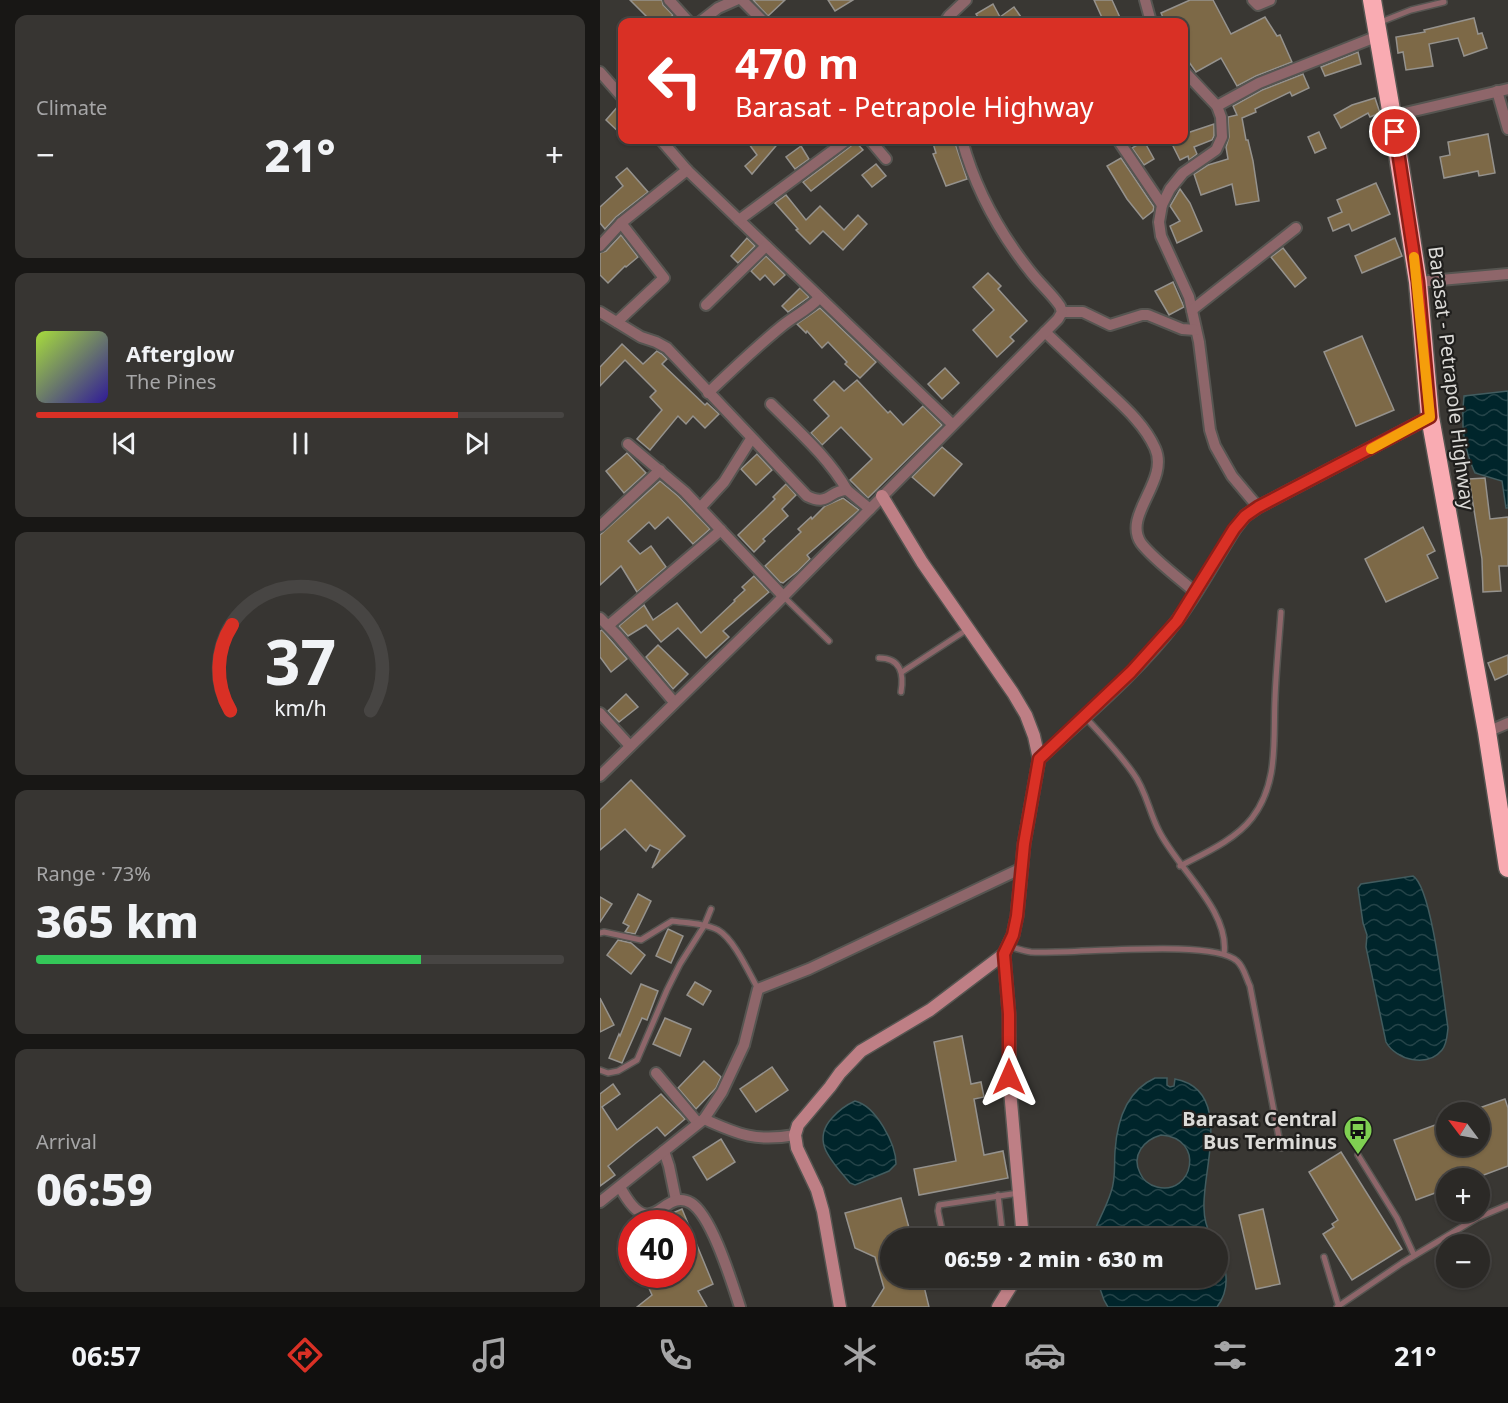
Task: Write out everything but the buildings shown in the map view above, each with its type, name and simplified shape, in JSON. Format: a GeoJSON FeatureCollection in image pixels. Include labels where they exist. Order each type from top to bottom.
{"type":"FeatureCollection","features":[{"type":"Feature","properties":{"kind":"highway","name":"Barasat - Petrapole Highway"},"geometry":{"type":"LineString","coordinates":[[1372,0],[1418,282],[1430,417],[1487,732],[1508,868]]}},
{"type":"Feature","properties":{"kind":"street"},"geometry":{"type":"LineString","coordinates":[[669,0],[685,18]]}},
{"type":"Feature","properties":{"kind":"street"},"geometry":{"type":"LineString","coordinates":[[705,18],[718,8],[736,0]]}},
{"type":"Feature","properties":{"kind":"street"},"geometry":{"type":"LineString","coordinates":[[742,0],[760,18]]}},
{"type":"Feature","properties":{"kind":"street"},"geometry":{"type":"LineString","coordinates":[[948,18],[966,0]]}},
{"type":"Feature","properties":{"kind":"street"},"geometry":{"type":"LineString","coordinates":[[1145,0],[1150,18]]}},
{"type":"Feature","properties":{"kind":"street"},"geometry":{"type":"LineString","coordinates":[[1253,0],[1258,5],[1270,0]]}},
{"type":"Feature","properties":{"kind":"street"},"geometry":{"type":"LineString","coordinates":[[1217,106],[1268,79],[1377,30]]}},
{"type":"Feature","properties":{"kind":"street"},"geometry":{"type":"LineString","coordinates":[[600,72],[618,90]]}},
{"type":"Feature","properties":{"kind":"street"},"geometry":{"type":"LineString","coordinates":[[1188,75],[1217,106],[1222,137],[1216,150],[1183,173],[1170,189],[1162,205],[1159,222],[1161,236],[1189,297],[1210,430],[1215,446],[1232,476],[1258,507]]}},
{"type":"Feature","properties":{"kind":"street"},"geometry":{"type":"LineString","coordinates":[[1392,116],[1503,90],[1508,129]]}},
{"type":"Feature","properties":{"kind":"street"},"geometry":{"type":"LineString","coordinates":[[664,144],[687,170],[952,424]]}},
{"type":"Feature","properties":{"kind":"street"},"geometry":{"type":"LineString","coordinates":[[739,220],[842,144]]}},
{"type":"Feature","properties":{"kind":"street"},"geometry":{"type":"LineString","coordinates":[[873,144],[886,159]]}},
{"type":"Feature","properties":{"kind":"street"},"geometry":{"type":"LineString","coordinates":[[963,144],[986,205],[1008,242],[1030,272],[1055,299],[1062,312]]}},
{"type":"Feature","properties":{"kind":"street"},"geometry":{"type":"LineString","coordinates":[[1121,144],[1162,205]]}},
{"type":"Feature","properties":{"kind":"street"},"geometry":{"type":"LineString","coordinates":[[600,246],[621,223],[687,170]]}},
{"type":"Feature","properties":{"kind":"street"},"geometry":{"type":"LineString","coordinates":[[617,322],[664,278],[621,223]]}},
{"type":"Feature","properties":{"kind":"street"},"geometry":{"type":"LineString","coordinates":[[1192,310],[1296,228]]}},
{"type":"Feature","properties":{"kind":"street"},"geometry":{"type":"LineString","coordinates":[[706,305],[766,246]]}},
{"type":"Feature","properties":{"kind":"street"},"geometry":{"type":"LineString","coordinates":[[1418,282],[1508,274]]}},
{"type":"Feature","properties":{"kind":"street"},"geometry":{"type":"LineString","coordinates":[[708,393],[767,338],[809,308],[819,298]]}},
{"type":"Feature","properties":{"kind":"street"},"geometry":{"type":"LineString","coordinates":[[600,312],[641,338],[667,348],[807,496],[822,501],[842,489],[847,490]]}},
{"type":"Feature","properties":{"kind":"street"},"geometry":{"type":"LineString","coordinates":[[600,776],[870,509],[1062,312],[1083,312],[1110,325],[1148,315],[1182,329],[1196,330]]}},
{"type":"Feature","properties":{"kind":"street"},"geometry":{"type":"LineString","coordinates":[[1045,332],[1142,426],[1155,449],[1158,461],[1156,477],[1138,520],[1137,534],[1141,543],[1152,554],[1196,592]]}},
{"type":"Feature","properties":{"kind":"street"},"geometry":{"type":"LineString","coordinates":[[771,404],[823,456],[838,474],[847,490],[870,509]]}},
{"type":"Feature","properties":{"kind":"street"},"geometry":{"type":"LineString","coordinates":[[1039,759],[1154,648],[1177,621],[1234,529],[1245,516],[1258,507],[1430,417]]}},
{"type":"Feature","properties":{"kind":"street"},"geometry":{"type":"LineString","coordinates":[[700,508],[724,482],[752,439]]}},
{"type":"Feature","properties":{"kind":"street"},"geometry":{"type":"LineString","coordinates":[[628,444],[660,470],[700,508],[783,596]]}},
{"type":"Feature","properties":{"kind":"street"},"geometry":{"type":"LineString","coordinates":[[600,526],[660,470]]}},
{"type":"Feature","properties":{"kind":"street"},"geometry":{"type":"LineString","coordinates":[[840,1307],[823,1212],[817,1190],[797,1148],[795,1136],[798,1125],[856,1055],[930,1010],[1006,950],[1013,935],[1017,916],[1025,834],[1039,759],[1034,736],[1026,716],[922,562],[882,496]]}},
{"type":"Feature","properties":{"kind":"street"},"geometry":{"type":"LineString","coordinates":[[674,702],[604,622],[721,530]]}},
{"type":"Feature","properties":{"kind":"street"},"geometry":{"type":"LineString","coordinates":[[600,713],[630,746]]}},
{"type":"Feature","properties":{"kind":"street"},"geometry":{"type":"LineString","coordinates":[[1487,732],[1508,723]]}},
{"type":"Feature","properties":{"kind":"street"},"geometry":{"type":"LineString","coordinates":[[600,1202],[701,1121],[722,1092],[744,1045],[758,989],[809,969],[1022,868]]}},
{"type":"Feature","properties":{"kind":"street"},"geometry":{"type":"LineString","coordinates":[[1006,950],[1010,1090],[1022,1228]]}},
{"type":"Feature","properties":{"kind":"street"},"geometry":{"type":"LineString","coordinates":[[656,1072],[701,1121],[759,1138],[795,1136]]}},
{"type":"Feature","properties":{"kind":"street"},"geometry":{"type":"LineString","coordinates":[[664,1151],[676,1200]]}},
{"type":"Feature","properties":{"kind":"street"},"geometry":{"type":"LineString","coordinates":[[620,1187],[628,1202],[642,1214],[649,1215],[676,1200],[690,1202],[701,1214],[723,1257],[740,1307]]}},
{"type":"Feature","properties":{"kind":"street"},"geometry":{"type":"LineString","coordinates":[[998,1307],[1010,1288]]}},
{"type":"Feature","properties":{"kind":"lane"},"geometry":{"type":"LineString","coordinates":[[1377,30],[1411,10],[1443,2]]}},
{"type":"Feature","properties":{"kind":"lane"},"geometry":{"type":"LineString","coordinates":[[783,596],[829,641]]}},
{"type":"Feature","properties":{"kind":"lane"},"geometry":{"type":"LineString","coordinates":[[1180,866],[1237,833],[1251,820],[1262,804],[1270,783],[1275,742],[1275,696],[1281,612]]}},
{"type":"Feature","properties":{"kind":"lane"},"geometry":{"type":"LineString","coordinates":[[902,672],[968,629]]}},
{"type":"Feature","properties":{"kind":"lane"},"geometry":{"type":"LineString","coordinates":[[879,658],[892,660],[902,672],[901,692]]}},
{"type":"Feature","properties":{"kind":"lane"},"geometry":{"type":"LineString","coordinates":[[1085,716],[1134,773],[1142,786],[1159,832],[1180,866],[1212,908],[1221,925],[1225,944],[1224,954]]}},
{"type":"Feature","properties":{"kind":"lane"},"geometry":{"type":"LineString","coordinates":[[600,1070],[608,1073],[618,1071],[637,1060],[667,990],[704,926],[711,909]]}},
{"type":"Feature","properties":{"kind":"lane"},"geometry":{"type":"LineString","coordinates":[[600,933],[641,940],[672,921],[720,931],[734,946],[758,989]]}},
{"type":"Feature","properties":{"kind":"lane"},"geometry":{"type":"LineString","coordinates":[[1006,950],[1029,952],[1148,949],[1224,954],[1237,961],[1250,986],[1281,1148]]}},
{"type":"Feature","properties":{"kind":"lane"},"geometry":{"type":"LineString","coordinates":[[1358,1155],[1397,1218],[1414,1255]]}},
{"type":"Feature","properties":{"kind":"lane"},"geometry":{"type":"LineString","coordinates":[[942,1228],[939,1205],[1019,1192]]}},
{"type":"Feature","properties":{"kind":"lane"},"geometry":{"type":"LineString","coordinates":[[998,1195],[1002,1228]]}},
{"type":"Feature","properties":{"kind":"lane"},"geometry":{"type":"LineString","coordinates":[[1324,1257],[1337,1306],[1414,1255],[1477,1218],[1508,1205]]}},
{"type":"Feature","properties":{"kind":"water"},"geometry":{"type":"Polygon","coordinates":[[[1508,391],[1508,508],[1506,508],[1502,481],[1475,473],[1465,445],[1463,416],[1464,396],[1508,391]]]}},
{"type":"Feature","properties":{"kind":"water"},"geometry":{"type":"Polygon","coordinates":[[[1413,876],[1420,885],[1431,922],[1448,1028],[1446,1043],[1442,1050],[1436,1056],[1420,1060],[1404,1057],[1386,1042],[1366,947],[1367,935],[1358,888],[1361,884],[1413,876]]]}},
{"type":"Feature","properties":{"kind":"water"},"geometry":{"type":"Polygon","coordinates":[[[1155,1078],[1167,1078],[1167,1085],[1170,1087],[1174,1086],[1175,1079],[1193,1086],[1204,1098],[1210,1115],[1211,1133],[1204,1212],[1208,1228],[1096,1228],[1113,1187],[1116,1140],[1121,1118],[1130,1099],[1155,1078]],[[1161,1135],[1145,1144],[1137,1160],[1143,1178],[1157,1187],[1169,1187],[1179,1183],[1186,1175],[1189,1165],[1189,1155],[1184,1146],[1175,1138],[1161,1135]]]}},
{"type":"Feature","properties":{"kind":"water"},"geometry":{"type":"Polygon","coordinates":[[[855,1101],[870,1110],[883,1127],[893,1146],[896,1164],[889,1171],[855,1185],[850,1183],[831,1160],[826,1152],[823,1135],[835,1115],[855,1101]]]}},
{"type":"Feature","properties":{"kind":"water"},"geometry":{"type":"Polygon","coordinates":[[[1100,1288],[1226,1288],[1217,1307],[1108,1307],[1100,1288]]]}},
{"type":"Feature","properties":{"kind":"slow traffic"},"geometry":{"type":"LineString","coordinates":[[1371,449],[1430,417],[1414,257]]}},
{"type":"Feature","properties":{"kind":"place","name":"Barasat Central Bus Terminus"},"geometry":{"type":"Point","coordinates":[1358,1156]}},
{"type":"Feature","properties":{"kind":"route"},"geometry":{"type":"LineString","coordinates":[[1009,1077],[1009,1014],[1004,954],[1013,935],[1017,916],[1024,844],[1039,759],[1131,672],[1177,621],[1234,529],[1245,516],[1258,507],[1430,417],[1418,282],[1395,132]]}}]}
